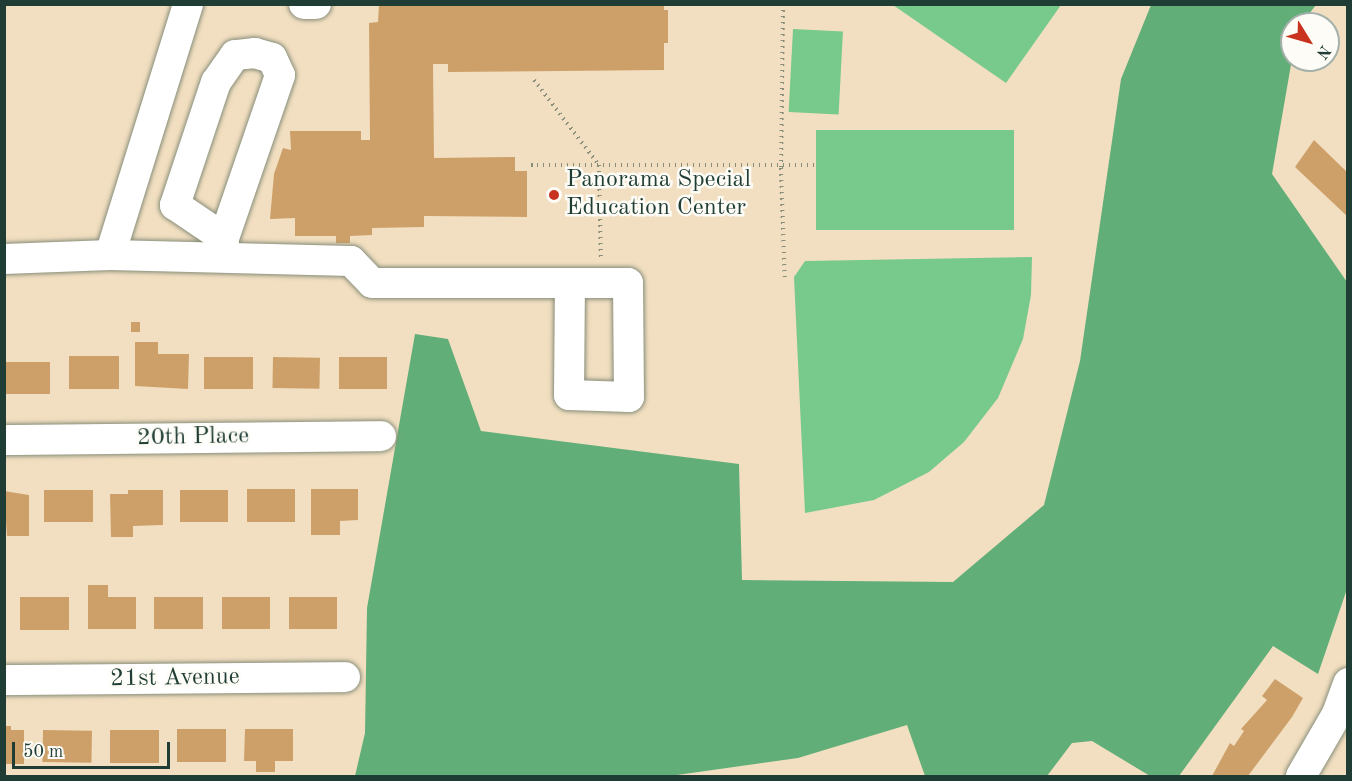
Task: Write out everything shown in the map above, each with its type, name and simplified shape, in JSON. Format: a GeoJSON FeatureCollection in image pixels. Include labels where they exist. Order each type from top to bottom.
{"type":"FeatureCollection","features":[{"type":"Feature","properties":{"kind":"street"},"geometry":{"type":"LineString","coordinates":[[110,255],[165,87],[188,4]]}},
{"type":"Feature","properties":{"kind":"street"},"geometry":{"type":"LineString","coordinates":[[304,4],[316,4]]}},
{"type":"Feature","properties":{"kind":"street"},"geometry":{"type":"LineString","coordinates":[[255,53],[272,58],[280,75],[224,247],[175,205],[216,82],[235,55],[255,53]]}},
{"type":"Feature","properties":{"kind":"street"},"geometry":{"type":"LineString","coordinates":[[165,87],[207,108]]}},
{"type":"Feature","properties":{"kind":"street"},"geometry":{"type":"LineString","coordinates":[[4,259],[224,247],[351,261],[372,283],[584,283]]}},
{"type":"Feature","properties":{"kind":"street","name":"20th Place"},"geometry":{"type":"LineString","coordinates":[[4,440],[381,436]]}},
{"type":"Feature","properties":{"kind":"street","name":"21st Avenue"},"geometry":{"type":"LineString","coordinates":[[4,680],[345,677]]}},
{"type":"Feature","properties":{"kind":"street"},"geometry":{"type":"LineString","coordinates":[[1301,777],[1337,714],[1347,683]]}},
{"type":"Feature","properties":{"kind":"path"},"geometry":{"type":"LineString","coordinates":[[783,4],[782,162],[785,281]]}},
{"type":"Feature","properties":{"kind":"path"},"geometry":{"type":"LineString","coordinates":[[534,80],[599,165],[584,283]]}},
{"type":"Feature","properties":{"kind":"path"},"geometry":{"type":"LineString","coordinates":[[531,165],[782,162],[815,165]]}},
{"type":"Feature","properties":{"kind":"green space"},"geometry":{"type":"Polygon","coordinates":[[[893,5],[1061,5],[1006,83],[893,5]]]}},
{"type":"Feature","properties":{"kind":"green space"},"geometry":{"type":"Polygon","coordinates":[[[1151,5],[1316,5],[1310,12],[1280,12],[1280,72],[1290,72],[1272,174],[1347,282],[1347,589],[1318,674],[1273,646],[1179,776],[1150,776],[1092,741],[1072,743],[1047,776],[925,776],[907,725],[798,758],[670,776],[355,776],[365,733],[367,608],[415,334],[448,339],[481,431],[739,464],[742,580],[953,582],[1044,505],[1080,361],[1121,79],[1151,5]]]}},
{"type":"Feature","properties":{"kind":"green space"},"geometry":{"type":"Polygon","coordinates":[[[793,29],[843,32],[839,115],[789,112],[793,29]]]}},
{"type":"Feature","properties":{"kind":"green space"},"geometry":{"type":"Polygon","coordinates":[[[816,130],[1014,130],[1014,230],[816,230],[816,130]]]}},
{"type":"Feature","properties":{"kind":"green space"},"geometry":{"type":"Polygon","coordinates":[[[1032,257],[1031,295],[1023,339],[998,398],[964,442],[929,472],[874,500],[805,513],[794,277],[805,261],[1032,257]]]}},
{"type":"Feature","properties":{"kind":"building"},"geometry":{"type":"Polygon","coordinates":[[[379,4],[664,4],[664,10],[668,10],[668,43],[664,43],[664,70],[448,72],[448,64],[433,64],[434,158],[515,157],[515,171],[527,171],[527,217],[424,216],[424,227],[372,228],[372,235],[350,236],[350,243],[336,243],[336,236],[295,236],[295,218],[270,219],[274,174],[283,148],[291,150],[290,131],[361,131],[361,140],[370,140],[369,23],[378,22],[379,4]]]}},
{"type":"Feature","properties":{"kind":"building"},"geometry":{"type":"Polygon","coordinates":[[[1314,140],[1348,173],[1348,217],[1295,167],[1314,140]]]}},
{"type":"Feature","properties":{"kind":"building"},"geometry":{"type":"Polygon","coordinates":[[[131,322],[140,322],[140,332],[131,332],[131,322]]]}},
{"type":"Feature","properties":{"kind":"building"},"geometry":{"type":"Polygon","coordinates":[[[135,342],[158,342],[158,354],[189,354],[188,389],[135,386],[135,342]]]}},
{"type":"Feature","properties":{"kind":"building"},"geometry":{"type":"Polygon","coordinates":[[[69,356],[119,356],[119,389],[69,389],[69,356]]]}},
{"type":"Feature","properties":{"kind":"building"},"geometry":{"type":"Polygon","coordinates":[[[204,357],[253,357],[253,389],[204,389],[204,357]]]}},
{"type":"Feature","properties":{"kind":"building"},"geometry":{"type":"Polygon","coordinates":[[[273,357],[320,358],[319,389],[272,388],[273,357]]]}},
{"type":"Feature","properties":{"kind":"building"},"geometry":{"type":"Polygon","coordinates":[[[339,357],[387,357],[387,389],[339,389],[339,357]]]}},
{"type":"Feature","properties":{"kind":"building"},"geometry":{"type":"Polygon","coordinates":[[[4,362],[50,362],[50,394],[4,394],[4,362]]]}},
{"type":"Feature","properties":{"kind":"building"},"geometry":{"type":"Polygon","coordinates":[[[247,489],[295,489],[295,522],[247,522],[247,489]]]}},
{"type":"Feature","properties":{"kind":"building"},"geometry":{"type":"Polygon","coordinates":[[[311,489],[358,489],[358,520],[340,521],[340,535],[311,535],[311,489]]]}},
{"type":"Feature","properties":{"kind":"building"},"geometry":{"type":"Polygon","coordinates":[[[44,490],[93,490],[93,522],[44,522],[44,490]]]}},
{"type":"Feature","properties":{"kind":"building"},"geometry":{"type":"Polygon","coordinates":[[[128,490],[163,490],[163,525],[133,526],[133,537],[111,537],[110,494],[128,494],[128,490]]]}},
{"type":"Feature","properties":{"kind":"building"},"geometry":{"type":"Polygon","coordinates":[[[180,490],[228,490],[228,522],[180,522],[180,490]]]}},
{"type":"Feature","properties":{"kind":"building"},"geometry":{"type":"Polygon","coordinates":[[[4,491],[29,495],[29,536],[7,536],[4,491]]]}},
{"type":"Feature","properties":{"kind":"building"},"geometry":{"type":"Polygon","coordinates":[[[88,585],[108,585],[108,597],[136,597],[136,629],[88,629],[88,585]]]}},
{"type":"Feature","properties":{"kind":"building"},"geometry":{"type":"Polygon","coordinates":[[[20,597],[69,597],[69,630],[20,630],[20,597]]]}},
{"type":"Feature","properties":{"kind":"building"},"geometry":{"type":"Polygon","coordinates":[[[154,597],[203,597],[203,629],[154,629],[154,597]]]}},
{"type":"Feature","properties":{"kind":"building"},"geometry":{"type":"Polygon","coordinates":[[[222,597],[270,597],[270,629],[222,629],[222,597]]]}},
{"type":"Feature","properties":{"kind":"building"},"geometry":{"type":"Polygon","coordinates":[[[289,597],[337,597],[337,629],[289,629],[289,597]]]}},
{"type":"Feature","properties":{"kind":"building"},"geometry":{"type":"Polygon","coordinates":[[[1275,679],[1303,698],[1292,717],[1248,776],[1212,776],[1230,743],[1234,746],[1244,731],[1241,729],[1267,700],[1262,696],[1275,679]]]}},
{"type":"Feature","properties":{"kind":"building"},"geometry":{"type":"Polygon","coordinates":[[[4,726],[11,726],[11,730],[24,730],[24,764],[4,764],[4,726]]]}},
{"type":"Feature","properties":{"kind":"building"},"geometry":{"type":"Polygon","coordinates":[[[177,729],[226,729],[226,762],[177,762],[177,729]]]}},
{"type":"Feature","properties":{"kind":"building"},"geometry":{"type":"Polygon","coordinates":[[[245,729],[293,729],[293,761],[275,761],[275,772],[256,772],[256,761],[244,761],[245,729]]]}},
{"type":"Feature","properties":{"kind":"building"},"geometry":{"type":"Polygon","coordinates":[[[43,730],[92,731],[91,763],[42,762],[43,730]]]}},
{"type":"Feature","properties":{"kind":"building"},"geometry":{"type":"Polygon","coordinates":[[[110,730],[159,730],[159,763],[110,763],[110,730]]]}},
{"type":"Feature","properties":{"kind":"place","name":"Panorama Special Education Center"},"geometry":{"type":"Point","coordinates":[554,195]}}]}
